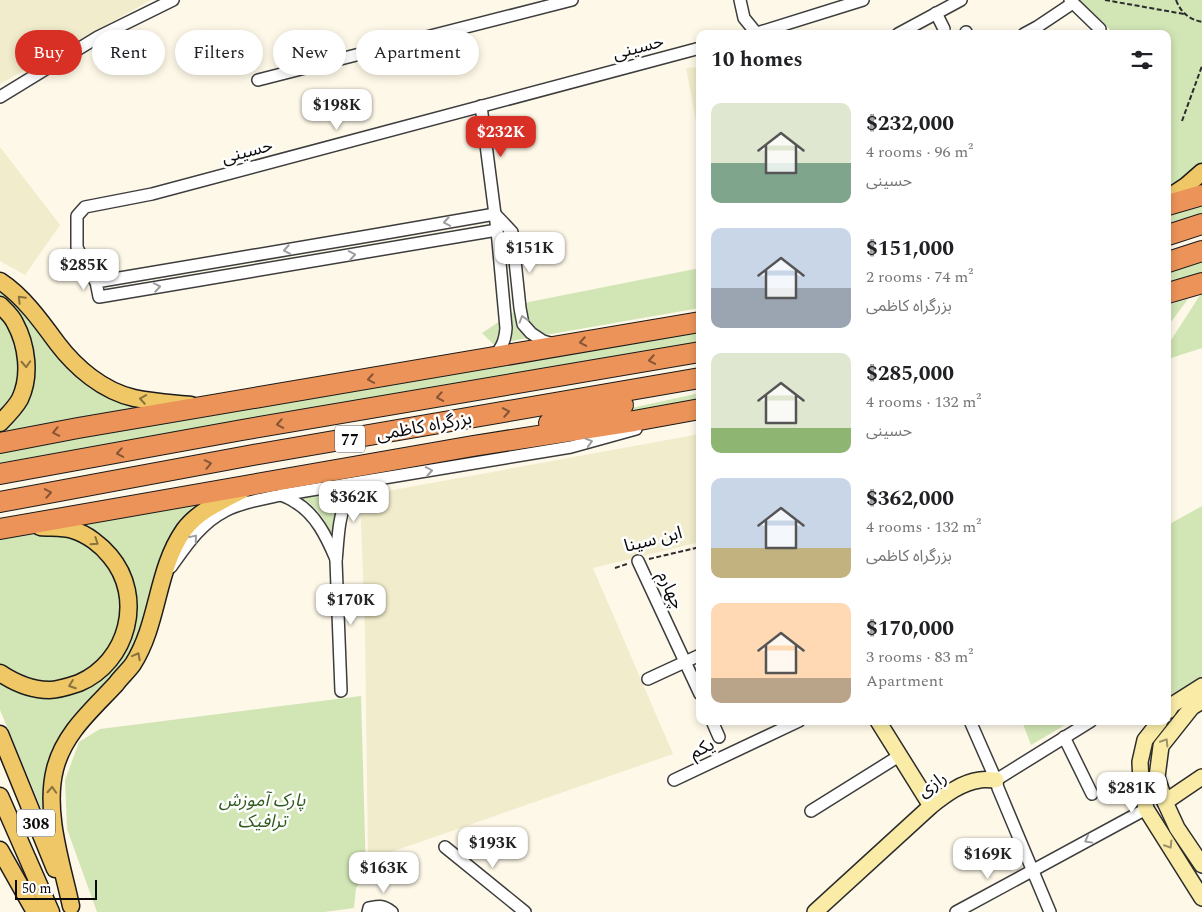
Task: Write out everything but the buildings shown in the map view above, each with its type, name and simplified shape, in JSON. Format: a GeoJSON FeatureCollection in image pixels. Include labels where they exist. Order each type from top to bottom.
{"type":"FeatureCollection","features":[{"type":"Feature","properties":{"kind":"highway"},"geometry":{"type":"LineString","coordinates":[[1171,204],[1202,195]]}},
{"type":"Feature","properties":{"kind":"highway"},"geometry":{"type":"LineString","coordinates":[[1171,234],[1202,224]]}},
{"type":"Feature","properties":{"kind":"highway"},"geometry":{"type":"LineString","coordinates":[[1171,261],[1202,251]]}},
{"type":"Feature","properties":{"kind":"highway"},"geometry":{"type":"LineString","coordinates":[[1171,292],[1202,283]]}},
{"type":"Feature","properties":{"kind":"highway"},"geometry":{"type":"LineString","coordinates":[[0,443],[696,323]]}},
{"type":"Feature","properties":{"kind":"highway","name":"بزرگراه کاظمی"},"geometry":{"type":"LineString","coordinates":[[0,474],[242,430],[696,353]]}},
{"type":"Feature","properties":{"kind":"highway","name":"بزرگراه کاظمی"},"geometry":{"type":"LineString","coordinates":[[0,502],[253,455],[696,381]]}},
{"type":"Feature","properties":{"kind":"highway"},"geometry":{"type":"LineString","coordinates":[[473,446],[569,417],[661,397],[696,382]]}},
{"type":"Feature","properties":{"kind":"highway","name":"بزرگراه کاظمی"},"geometry":{"type":"LineString","coordinates":[[7,528],[473,446],[696,411]]}},
{"type":"Feature","properties":{"kind":"main road"},"geometry":{"type":"LineString","coordinates":[[1171,196],[1202,172]]}},
{"type":"Feature","properties":{"kind":"main road"},"geometry":{"type":"LineString","coordinates":[[0,281],[20,298],[60,347],[83,371],[106,388],[138,398],[208,407]]}},
{"type":"Feature","properties":{"kind":"main road"},"geometry":{"type":"LineString","coordinates":[[0,305],[15,321],[26,359],[26,378],[20,398],[0,423]]}},
{"type":"Feature","properties":{"kind":"main road"},"geometry":{"type":"LineString","coordinates":[[72,909],[52,816],[52,786],[60,753],[70,734],[132,665],[144,642],[175,545],[185,529],[194,519],[212,506],[254,484]]}},
{"type":"Feature","properties":{"kind":"main road"},"geometry":{"type":"LineString","coordinates":[[0,673],[14,682],[30,688],[50,690],[67,687],[84,680],[98,672],[114,655],[124,637],[129,613],[126,586],[115,562],[103,548],[75,531],[58,528],[7,528]]}},
{"type":"Feature","properties":{"kind":"main road"},"geometry":{"type":"LineString","coordinates":[[1171,706],[1202,686]]}},
{"type":"Feature","properties":{"kind":"main road"},"geometry":{"type":"LineString","coordinates":[[1202,701],[1192,707],[1161,746],[1157,777],[1165,802],[1177,828],[1202,866]]}},
{"type":"Feature","properties":{"kind":"main road"},"geometry":{"type":"LineString","coordinates":[[880,725],[931,806]]}},
{"type":"Feature","properties":{"kind":"main road"},"geometry":{"type":"LineString","coordinates":[[1157,725],[1145,740],[1140,762],[1140,781],[1146,809],[1202,898]]}},
{"type":"Feature","properties":{"kind":"main road","name":"308"},"geometry":{"type":"LineString","coordinates":[[0,734],[72,909]]}},
{"type":"Feature","properties":{"kind":"main road"},"geometry":{"type":"LineString","coordinates":[[1165,802],[1202,776]]}},
{"type":"Feature","properties":{"kind":"main road","name":"رازی"},"geometry":{"type":"LineString","coordinates":[[815,912],[931,806],[965,784],[980,780],[996,780]]}},
{"type":"Feature","properties":{"kind":"main road","name":"308"},"geometry":{"type":"LineString","coordinates":[[0,796],[51,912]]}},
{"type":"Feature","properties":{"kind":"main road"},"geometry":{"type":"LineString","coordinates":[[0,850],[35,912]]}},
{"type":"Feature","properties":{"kind":"street"},"geometry":{"type":"LineString","coordinates":[[0,97],[98,37],[173,0]]}},
{"type":"Feature","properties":{"kind":"street"},"geometry":{"type":"LineString","coordinates":[[520,0],[523,12]]}},
{"type":"Feature","properties":{"kind":"street"},"geometry":{"type":"LineString","coordinates":[[258,80],[572,0]]}},
{"type":"Feature","properties":{"kind":"street"},"geometry":{"type":"LineString","coordinates":[[740,0],[744,18],[753,30]]}},
{"type":"Feature","properties":{"kind":"street"},"geometry":{"type":"LineString","coordinates":[[769,30],[863,0]]}},
{"type":"Feature","properties":{"kind":"street"},"geometry":{"type":"LineString","coordinates":[[905,30],[961,0]]}},
{"type":"Feature","properties":{"kind":"street"},"geometry":{"type":"LineString","coordinates":[[1031,30],[1072,2],[1100,29]]}},
{"type":"Feature","properties":{"kind":"street"},"geometry":{"type":"LineString","coordinates":[[936,13],[944,29]]}},
{"type":"Feature","properties":{"kind":"street","name":"حسینی"},"geometry":{"type":"LineString","coordinates":[[496,230],[99,297],[96,282],[86,267],[77,247],[76,216],[85,207],[152,194],[696,49]]}},
{"type":"Feature","properties":{"kind":"street"},"geometry":{"type":"LineString","coordinates":[[481,106],[495,214],[506,328],[505,340],[493,358]]}},
{"type":"Feature","properties":{"kind":"street"},"geometry":{"type":"LineString","coordinates":[[96,282],[495,214]]}},
{"type":"Feature","properties":{"kind":"street"},"geometry":{"type":"LineString","coordinates":[[495,214],[512,232],[523,324],[531,333],[544,341],[560,346]]}},
{"type":"Feature","properties":{"kind":"street"},"geometry":{"type":"LineString","coordinates":[[164,576],[204,525],[225,510],[248,502],[571,447],[696,411]]}},
{"type":"Feature","properties":{"kind":"street"},"geometry":{"type":"LineString","coordinates":[[340,691],[336,561],[340,528],[346,502],[367,481]]}},
{"type":"Feature","properties":{"kind":"street"},"geometry":{"type":"LineString","coordinates":[[281,495],[296,502],[321,528],[330,544],[336,561]]}},
{"type":"Feature","properties":{"kind":"street","name":"چهارم"},"geometry":{"type":"LineString","coordinates":[[638,561],[696,685]]}},
{"type":"Feature","properties":{"kind":"street"},"geometry":{"type":"LineString","coordinates":[[648,679],[696,657]]}},
{"type":"Feature","properties":{"kind":"street"},"geometry":{"type":"LineString","coordinates":[[714,725],[719,736]]}},
{"type":"Feature","properties":{"kind":"street","name":"یکم"},"geometry":{"type":"LineString","coordinates":[[674,780],[791,725]]}},
{"type":"Feature","properties":{"kind":"street"},"geometry":{"type":"LineString","coordinates":[[972,725],[1050,912]]}},
{"type":"Feature","properties":{"kind":"street","name":"رازی"},"geometry":{"type":"LineString","coordinates":[[996,780],[1084,725]]}},
{"type":"Feature","properties":{"kind":"street"},"geometry":{"type":"LineString","coordinates":[[1064,737],[1092,794]]}},
{"type":"Feature","properties":{"kind":"street"},"geometry":{"type":"LineString","coordinates":[[811,811],[899,756]]}},
{"type":"Feature","properties":{"kind":"street"},"geometry":{"type":"LineString","coordinates":[[956,912],[976,907],[1032,871],[1146,809]]}},
{"type":"Feature","properties":{"kind":"street"},"geometry":{"type":"LineString","coordinates":[[445,847],[525,912]]}},
{"type":"Feature","properties":{"kind":"street"},"geometry":{"type":"LineString","coordinates":[[369,910],[378,906],[386,907],[392,912]]}},
{"type":"Feature","properties":{"kind":"path"},"geometry":{"type":"LineString","coordinates":[[1105,0],[1184,14]]}},
{"type":"Feature","properties":{"kind":"path"},"geometry":{"type":"LineString","coordinates":[[1176,0],[1184,14],[1192,20],[1202,22]]}},
{"type":"Feature","properties":{"kind":"path"},"geometry":{"type":"LineString","coordinates":[[1182,121],[1202,66]]}},
{"type":"Feature","properties":{"kind":"path","name":"ابن سینا"},"geometry":{"type":"LineString","coordinates":[[615,568],[696,548]]}},
{"type":"Feature","properties":{"kind":"shaded area"},"geometry":{"type":"Polygon","coordinates":[[[0,0],[151,0],[97,30],[92,30],[92,33],[82,38],[82,30],[15,30],[16,75],[0,84],[0,0]]]}},
{"type":"Feature","properties":{"kind":"shaded area"},"geometry":{"type":"Polygon","coordinates":[[[696,67],[696,121],[686,68],[696,67]]]}},
{"type":"Feature","properties":{"kind":"shaded area"},"geometry":{"type":"Polygon","coordinates":[[[0,147],[60,225],[25,275],[0,261],[0,147]]]}},
{"type":"Feature","properties":{"kind":"shaded area"},"geometry":{"type":"Polygon","coordinates":[[[696,435],[696,543],[593,568],[673,754],[368,860],[365,630],[360,496],[696,435]]]}},
{"type":"Feature","properties":{"kind":"green space"},"geometry":{"type":"Polygon","coordinates":[[[1076,0],[1202,0],[1202,164],[1171,188],[1171,30],[1110,30],[1076,0]]]}},
{"type":"Feature","properties":{"kind":"green space"},"geometry":{"type":"Polygon","coordinates":[[[1202,200],[1202,213],[1171,223],[1171,210],[1202,200]]]}},
{"type":"Feature","properties":{"kind":"green space"},"geometry":{"type":"Polygon","coordinates":[[[1202,261],[1202,274],[1171,283],[1171,270],[1202,261]]]}},
{"type":"Feature","properties":{"kind":"green space"},"geometry":{"type":"Polygon","coordinates":[[[696,269],[696,309],[493,344],[482,333],[529,302],[696,269]]]}},
{"type":"Feature","properties":{"kind":"green space"},"geometry":{"type":"Polygon","coordinates":[[[0,289],[18,305],[76,375],[104,396],[131,406],[153,408],[2,434],[11,425],[26,401],[33,382],[4,299],[0,297],[0,289]]]}},
{"type":"Feature","properties":{"kind":"green space"},"geometry":{"type":"Polygon","coordinates":[[[1202,294],[1202,348],[1171,358],[1171,340],[1202,294]]]}},
{"type":"Feature","properties":{"kind":"green space"},"geometry":{"type":"Polygon","coordinates":[[[1188,299],[1171,322],[1171,304],[1188,299]]]}},
{"type":"Feature","properties":{"kind":"green space"},"geometry":{"type":"Polygon","coordinates":[[[0,316],[12,332],[18,351],[19,372],[15,393],[0,415],[0,316]]]}},
{"type":"Feature","properties":{"kind":"green space"},"geometry":{"type":"Polygon","coordinates":[[[696,330],[696,343],[262,418],[0,463],[0,450],[696,330]]]}},
{"type":"Feature","properties":{"kind":"green space"},"geometry":{"type":"Polygon","coordinates":[[[696,394],[696,401],[633,412],[622,410],[696,394]]]}},
{"type":"Feature","properties":{"kind":"green space"},"geometry":{"type":"Polygon","coordinates":[[[347,488],[339,499],[337,506],[334,541],[320,515],[311,504],[298,495],[347,488]]]}},
{"type":"Feature","properties":{"kind":"green space"},"geometry":{"type":"Polygon","coordinates":[[[214,499],[165,548],[158,565],[141,634],[125,665],[69,726],[49,827],[0,710],[0,681],[14,690],[102,677],[133,587],[70,524],[214,499]]]}},
{"type":"Feature","properties":{"kind":"green space"},"geometry":{"type":"Polygon","coordinates":[[[1202,506],[1202,677],[1171,697],[1171,523],[1202,506]]]}},
{"type":"Feature","properties":{"kind":"green space"},"geometry":{"type":"Polygon","coordinates":[[[27,533],[63,534],[87,543],[106,561],[114,573],[123,606],[115,639],[106,653],[94,665],[68,679],[55,682],[28,680],[0,665],[0,538],[27,533]]]}},
{"type":"Feature","properties":{"kind":"green space","name":"پارک آموزش ترافیک"},"geometry":{"type":"Polygon","coordinates":[[[361,696],[366,875],[356,888],[354,908],[324,912],[97,912],[67,829],[65,780],[79,742],[100,729],[361,696]]]}},
{"type":"Feature","properties":{"kind":"green space"},"geometry":{"type":"Polygon","coordinates":[[[1024,725],[1065,725],[1031,745],[1024,725]]]}}]}
